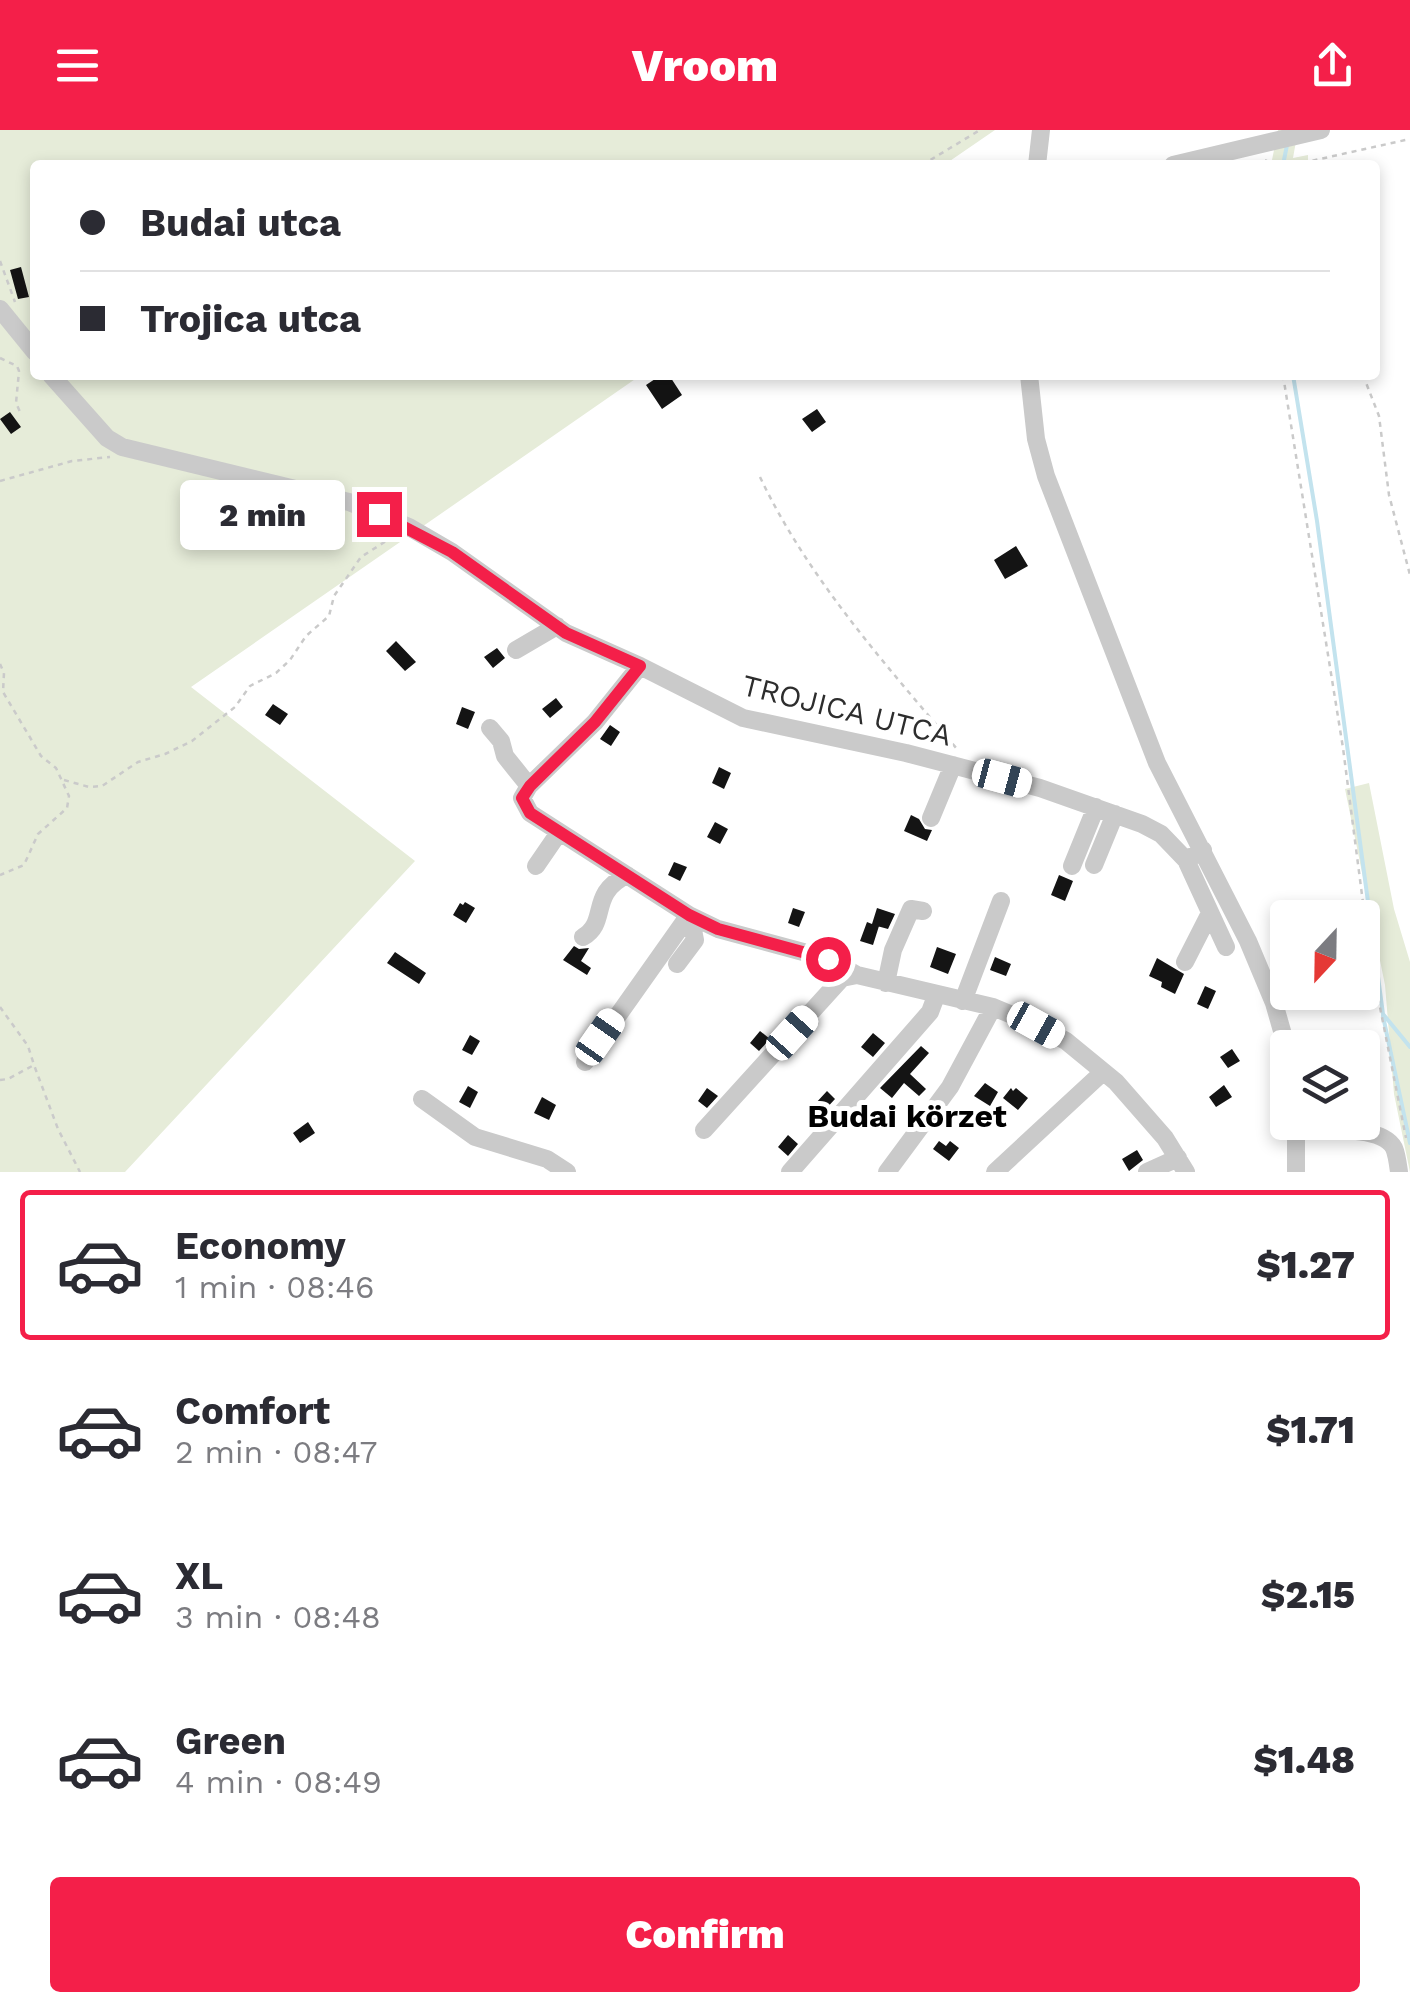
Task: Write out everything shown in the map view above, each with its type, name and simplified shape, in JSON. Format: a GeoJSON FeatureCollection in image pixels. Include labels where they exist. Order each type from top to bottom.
{"type":"FeatureCollection","features":[{"type":"Feature","properties":{"kind":"street"},"geometry":{"type":"LineString","coordinates":[[1037,160],[1040,130]]}},
{"type":"Feature","properties":{"kind":"street"},"geometry":{"type":"LineString","coordinates":[[1194,160],[1321,130]]}},
{"type":"Feature","properties":{"kind":"street"},"geometry":{"type":"LineString","coordinates":[[6,316],[30,346]]}},
{"type":"Feature","properties":{"kind":"street"},"geometry":{"type":"LineString","coordinates":[[55,380],[107,438],[122,446]]}},
{"type":"Feature","properties":{"kind":"street"},"geometry":{"type":"LineString","coordinates":[[1030,380],[1036,439],[1046,476],[1157,763],[1258,964],[1282,1030]]}},
{"type":"Feature","properties":{"kind":"street","name":"TROJICA UTCA"},"geometry":{"type":"LineString","coordinates":[[122,446],[350,502],[409,527],[452,552],[556,626],[743,718],[1040,788],[1161,834],[1186,860],[1226,947]]}},
{"type":"Feature","properties":{"kind":"street"},"geometry":{"type":"LineString","coordinates":[[516,650],[556,626]]}},
{"type":"Feature","properties":{"kind":"street"},"geometry":{"type":"LineString","coordinates":[[640,666],[595,722],[530,786],[522,798],[524,806],[558,834],[687,916],[718,929],[828,959],[871,979],[993,1007],[1066,1042],[1103,1072],[1166,1138],[1183,1167],[1147,1172]]}},
{"type":"Feature","properties":{"kind":"street"},"geometry":{"type":"LineString","coordinates":[[490,728],[530,786]]}},
{"type":"Feature","properties":{"kind":"street"},"geometry":{"type":"LineString","coordinates":[[930,818],[959,766]]}},
{"type":"Feature","properties":{"kind":"street"},"geometry":{"type":"LineString","coordinates":[[1072,866],[1096,807]]}},
{"type":"Feature","properties":{"kind":"street"},"geometry":{"type":"LineString","coordinates":[[1094,865],[1115,814]]}},
{"type":"Feature","properties":{"kind":"street"},"geometry":{"type":"LineString","coordinates":[[536,866],[558,834]]}},
{"type":"Feature","properties":{"kind":"street"},"geometry":{"type":"LineString","coordinates":[[1186,860],[1203,850]]}},
{"type":"Feature","properties":{"kind":"street"},"geometry":{"type":"LineString","coordinates":[[583,938],[594,927],[604,892],[627,875]]}},
{"type":"Feature","properties":{"kind":"street"},"geometry":{"type":"LineString","coordinates":[[963,1001],[1001,901]]}},
{"type":"Feature","properties":{"kind":"street"},"geometry":{"type":"LineString","coordinates":[[871,979],[893,950],[912,909],[923,911]]}},
{"type":"Feature","properties":{"kind":"street"},"geometry":{"type":"LineString","coordinates":[[1184,962],[1210,913]]}},
{"type":"Feature","properties":{"kind":"street"},"geometry":{"type":"LineString","coordinates":[[677,964],[695,940],[687,916]]}},
{"type":"Feature","properties":{"kind":"street"},"geometry":{"type":"LineString","coordinates":[[585,1062],[687,916]]}},
{"type":"Feature","properties":{"kind":"street"},"geometry":{"type":"LineString","coordinates":[[871,979],[887,934]]}},
{"type":"Feature","properties":{"kind":"street"},"geometry":{"type":"LineString","coordinates":[[704,1130],[842,978],[871,979]]}},
{"type":"Feature","properties":{"kind":"street"},"geometry":{"type":"LineString","coordinates":[[790,1172],[930,1012],[936,996]]}},
{"type":"Feature","properties":{"kind":"street"},"geometry":{"type":"LineString","coordinates":[[887,1172],[950,1088],[993,1007]]}},
{"type":"Feature","properties":{"kind":"street"},"geometry":{"type":"LineString","coordinates":[[994,1172],[1103,1072]]}},
{"type":"Feature","properties":{"kind":"street"},"geometry":{"type":"LineString","coordinates":[[422,1099],[475,1137],[547,1159],[567,1172]]}},
{"type":"Feature","properties":{"kind":"street"},"geometry":{"type":"LineString","coordinates":[[1380,1135],[1394,1147],[1399,1172]]}},
{"type":"Feature","properties":{"kind":"street"},"geometry":{"type":"LineString","coordinates":[[1296,1140],[1296,1172]]}},
{"type":"Feature","properties":{"kind":"path"},"geometry":{"type":"LineString","coordinates":[[930,160],[980,130]]}},
{"type":"Feature","properties":{"kind":"path"},"geometry":{"type":"LineString","coordinates":[[1326,160],[1410,139]]}},
{"type":"Feature","properties":{"kind":"path"},"geometry":{"type":"LineString","coordinates":[[0,261],[16,308],[6,316]]}},
{"type":"Feature","properties":{"kind":"path"},"geometry":{"type":"LineString","coordinates":[[0,358],[19,371],[16,403],[21,414]]}},
{"type":"Feature","properties":{"kind":"path"},"geometry":{"type":"LineString","coordinates":[[1284,380],[1340,729],[1370,957],[1407,1144]]}},
{"type":"Feature","properties":{"kind":"path"},"geometry":{"type":"LineString","coordinates":[[1365,380],[1379,416],[1390,495],[1410,576]]}},
{"type":"Feature","properties":{"kind":"path"},"geometry":{"type":"LineString","coordinates":[[0,481],[72,461],[114,457],[122,446]]}},
{"type":"Feature","properties":{"kind":"path"},"geometry":{"type":"LineString","coordinates":[[760,477],[793,538],[859,633],[965,759],[959,766]]}},
{"type":"Feature","properties":{"kind":"path"},"geometry":{"type":"LineString","coordinates":[[64,780],[89,787],[102,786],[138,762],[192,741],[236,707],[250,686],[276,673],[290,660],[306,636],[329,616],[334,596],[350,570],[374,546],[394,536]]}},
{"type":"Feature","properties":{"kind":"path"},"geometry":{"type":"LineString","coordinates":[[0,664],[4,672],[3,692],[41,756],[64,780],[69,796],[67,808],[38,834],[24,866],[0,875]]}},
{"type":"Feature","properties":{"kind":"path"},"geometry":{"type":"LineString","coordinates":[[0,1007],[28,1046],[58,1129],[80,1172]]}},
{"type":"Feature","properties":{"kind":"path"},"geometry":{"type":"LineString","coordinates":[[0,1080],[34,1065]]}},
{"type":"Feature","properties":{"kind":"green space"},"geometry":{"type":"Polygon","coordinates":[[[0,130],[995,130],[951,160],[30,160],[30,380],[634,380],[191,687],[415,861],[125,1172],[0,1172],[0,130]]]}},
{"type":"Feature","properties":{"kind":"green space"},"geometry":{"type":"Polygon","coordinates":[[[1278,130],[1298,130],[1293,158],[1308,155],[1308,160],[1272,160],[1278,130]]]}},
{"type":"Feature","properties":{"kind":"green space"},"geometry":{"type":"Polygon","coordinates":[[[1369,783],[1394,909],[1410,962],[1410,1172],[1394,1094],[1380,960],[1380,900],[1368,900],[1345,789],[1369,783]]]}},
{"type":"Feature","properties":{"kind":"building"},"geometry":{"type":"Polygon","coordinates":[[[21,267],[29,297],[18,299],[10,270],[21,267]]]}},
{"type":"Feature","properties":{"kind":"building"},"geometry":{"type":"Polygon","coordinates":[[[654,380],[672,380],[682,395],[662,409],[646,385],[654,380]]]}},
{"type":"Feature","properties":{"kind":"building"},"geometry":{"type":"Polygon","coordinates":[[[817,409],[826,422],[812,432],[802,419],[817,409]]]}},
{"type":"Feature","properties":{"kind":"building"},"geometry":{"type":"Polygon","coordinates":[[[10,412],[21,427],[11,434],[0,419],[10,412]]]}},
{"type":"Feature","properties":{"kind":"building"},"geometry":{"type":"Polygon","coordinates":[[[1016,546],[1028,566],[1005,579],[994,560],[1016,546]]]}},
{"type":"Feature","properties":{"kind":"building"},"geometry":{"type":"Polygon","coordinates":[[[396,641],[416,662],[405,671],[386,651],[396,641]]]}},
{"type":"Feature","properties":{"kind":"building"},"geometry":{"type":"Polygon","coordinates":[[[497,648],[505,658],[493,668],[484,657],[497,648]]]}},
{"type":"Feature","properties":{"kind":"building"},"geometry":{"type":"Polygon","coordinates":[[[556,698],[563,707],[550,718],[542,709],[556,698]]]}},
{"type":"Feature","properties":{"kind":"building"},"geometry":{"type":"Polygon","coordinates":[[[273,704],[288,714],[280,725],[265,715],[273,704]]]}},
{"type":"Feature","properties":{"kind":"building"},"geometry":{"type":"Polygon","coordinates":[[[462,707],[475,712],[468,729],[456,724],[462,707]]]}},
{"type":"Feature","properties":{"kind":"building"},"geometry":{"type":"Polygon","coordinates":[[[610,725],[620,732],[611,746],[600,739],[610,725]]]}},
{"type":"Feature","properties":{"kind":"building"},"geometry":{"type":"Polygon","coordinates":[[[719,767],[731,773],[724,789],[712,783],[719,767]]]}},
{"type":"Feature","properties":{"kind":"building"},"geometry":{"type":"Polygon","coordinates":[[[911,815],[925,829],[932,830],[927,841],[904,831],[911,815]]]}},
{"type":"Feature","properties":{"kind":"building"},"geometry":{"type":"Polygon","coordinates":[[[715,822],[728,829],[720,844],[707,837],[715,822]]]}},
{"type":"Feature","properties":{"kind":"building"},"geometry":{"type":"Polygon","coordinates":[[[674,862],[687,867],[680,881],[668,875],[674,862]]]}},
{"type":"Feature","properties":{"kind":"building"},"geometry":{"type":"Polygon","coordinates":[[[1059,875],[1073,881],[1065,901],[1051,895],[1059,875]]]}},
{"type":"Feature","properties":{"kind":"building"},"geometry":{"type":"Polygon","coordinates":[[[465,902],[475,908],[466,923],[453,915],[465,902]]]}},
{"type":"Feature","properties":{"kind":"building"},"geometry":{"type":"Polygon","coordinates":[[[793,908],[805,912],[799,927],[788,923],[793,908]]]}},
{"type":"Feature","properties":{"kind":"building"},"geometry":{"type":"Polygon","coordinates":[[[877,908],[895,914],[888,929],[879,927],[873,945],[860,941],[877,908]]]}},
{"type":"Feature","properties":{"kind":"building"},"geometry":{"type":"Polygon","coordinates":[[[574,946],[589,948],[581,961],[591,968],[587,975],[563,960],[574,946]]]}},
{"type":"Feature","properties":{"kind":"building"},"geometry":{"type":"Polygon","coordinates":[[[937,947],[956,954],[948,974],[930,967],[937,947]]]}},
{"type":"Feature","properties":{"kind":"building"},"geometry":{"type":"Polygon","coordinates":[[[395,952],[426,973],[419,984],[387,963],[395,952]]]}},
{"type":"Feature","properties":{"kind":"building"},"geometry":{"type":"Polygon","coordinates":[[[995,957],[1011,964],[1006,976],[990,970],[995,957]]]}},
{"type":"Feature","properties":{"kind":"building"},"geometry":{"type":"Polygon","coordinates":[[[1157,958],[1184,974],[1175,994],[1149,976],[1157,958]]]}},
{"type":"Feature","properties":{"kind":"building"},"geometry":{"type":"Polygon","coordinates":[[[1205,986],[1216,991],[1208,1009],[1197,1004],[1205,986]]]}},
{"type":"Feature","properties":{"kind":"building"},"geometry":{"type":"Polygon","coordinates":[[[760,1031],[770,1039],[759,1051],[750,1043],[760,1031]]]}},
{"type":"Feature","properties":{"kind":"building"},"geometry":{"type":"Polygon","coordinates":[[[873,1033],[885,1043],[873,1057],[861,1047],[873,1033]]]}},
{"type":"Feature","properties":{"kind":"building"},"geometry":{"type":"Polygon","coordinates":[[[470,1035],[480,1041],[472,1055],[462,1050],[470,1035]]]}},
{"type":"Feature","properties":{"kind":"building"},"geometry":{"type":"Polygon","coordinates":[[[921,1046],[929,1053],[910,1074],[926,1089],[919,1096],[904,1083],[892,1098],[880,1088],[921,1046]]]}},
{"type":"Feature","properties":{"kind":"building"},"geometry":{"type":"Polygon","coordinates":[[[1232,1049],[1240,1061],[1228,1068],[1220,1057],[1232,1049]]]}},
{"type":"Feature","properties":{"kind":"building"},"geometry":{"type":"Polygon","coordinates":[[[985,1083],[998,1092],[990,1106],[974,1096],[985,1083]]]}},
{"type":"Feature","properties":{"kind":"building"},"geometry":{"type":"Polygon","coordinates":[[[1224,1085],[1232,1097],[1216,1107],[1209,1097],[1224,1085]]]}},
{"type":"Feature","properties":{"kind":"building"},"geometry":{"type":"Polygon","coordinates":[[[468,1086],[478,1092],[470,1108],[459,1102],[468,1086]]]}},
{"type":"Feature","properties":{"kind":"building"},"geometry":{"type":"Polygon","coordinates":[[[707,1088],[718,1096],[707,1108],[698,1101],[707,1088]]]}},
{"type":"Feature","properties":{"kind":"building"},"geometry":{"type":"Polygon","coordinates":[[[1011,1088],[1028,1098],[1018,1110],[1003,1098],[1011,1088]]]}},
{"type":"Feature","properties":{"kind":"building"},"geometry":{"type":"Polygon","coordinates":[[[827,1091],[835,1099],[823,1112],[815,1104],[827,1091]]]}},
{"type":"Feature","properties":{"kind":"building"},"geometry":{"type":"Polygon","coordinates":[[[542,1097],[556,1105],[549,1120],[534,1113],[542,1097]]]}},
{"type":"Feature","properties":{"kind":"building"},"geometry":{"type":"Polygon","coordinates":[[[308,1122],[315,1133],[300,1143],[293,1133],[308,1122]]]}},
{"type":"Feature","properties":{"kind":"building"},"geometry":{"type":"Polygon","coordinates":[[[788,1135],[798,1144],[788,1156],[778,1147],[788,1135]]]}},
{"type":"Feature","properties":{"kind":"building"},"geometry":{"type":"Polygon","coordinates":[[[939,1141],[946,1146],[950,1141],[959,1148],[949,1161],[933,1149],[939,1141]]]}},
{"type":"Feature","properties":{"kind":"building"},"geometry":{"type":"Polygon","coordinates":[[[1137,1150],[1143,1160],[1129,1171],[1122,1159],[1137,1150]]]}},
{"type":"Feature","properties":{"kind":"waterway"},"geometry":{"type":"LineString","coordinates":[[1284,160],[1287,145]]}},
{"type":"Feature","properties":{"kind":"waterway"},"geometry":{"type":"LineString","coordinates":[[1294,380],[1317,521],[1383,1014],[1410,1047]]}},
{"type":"Feature","properties":{"kind":"waterway"},"geometry":{"type":"LineString","coordinates":[[1383,1016],[1410,1143]]}},
{"type":"Feature","properties":{"kind":"district","name":"Budai körzet"},"geometry":{"type":"Point","coordinates":[907,1116]}},
{"type":"Feature","properties":{"kind":"route"},"geometry":{"type":"LineString","coordinates":[[379,514],[452,552],[566,633],[640,666],[595,722],[530,786],[522,798],[530,813],[689,915],[718,929],[828,959]]}}]}
